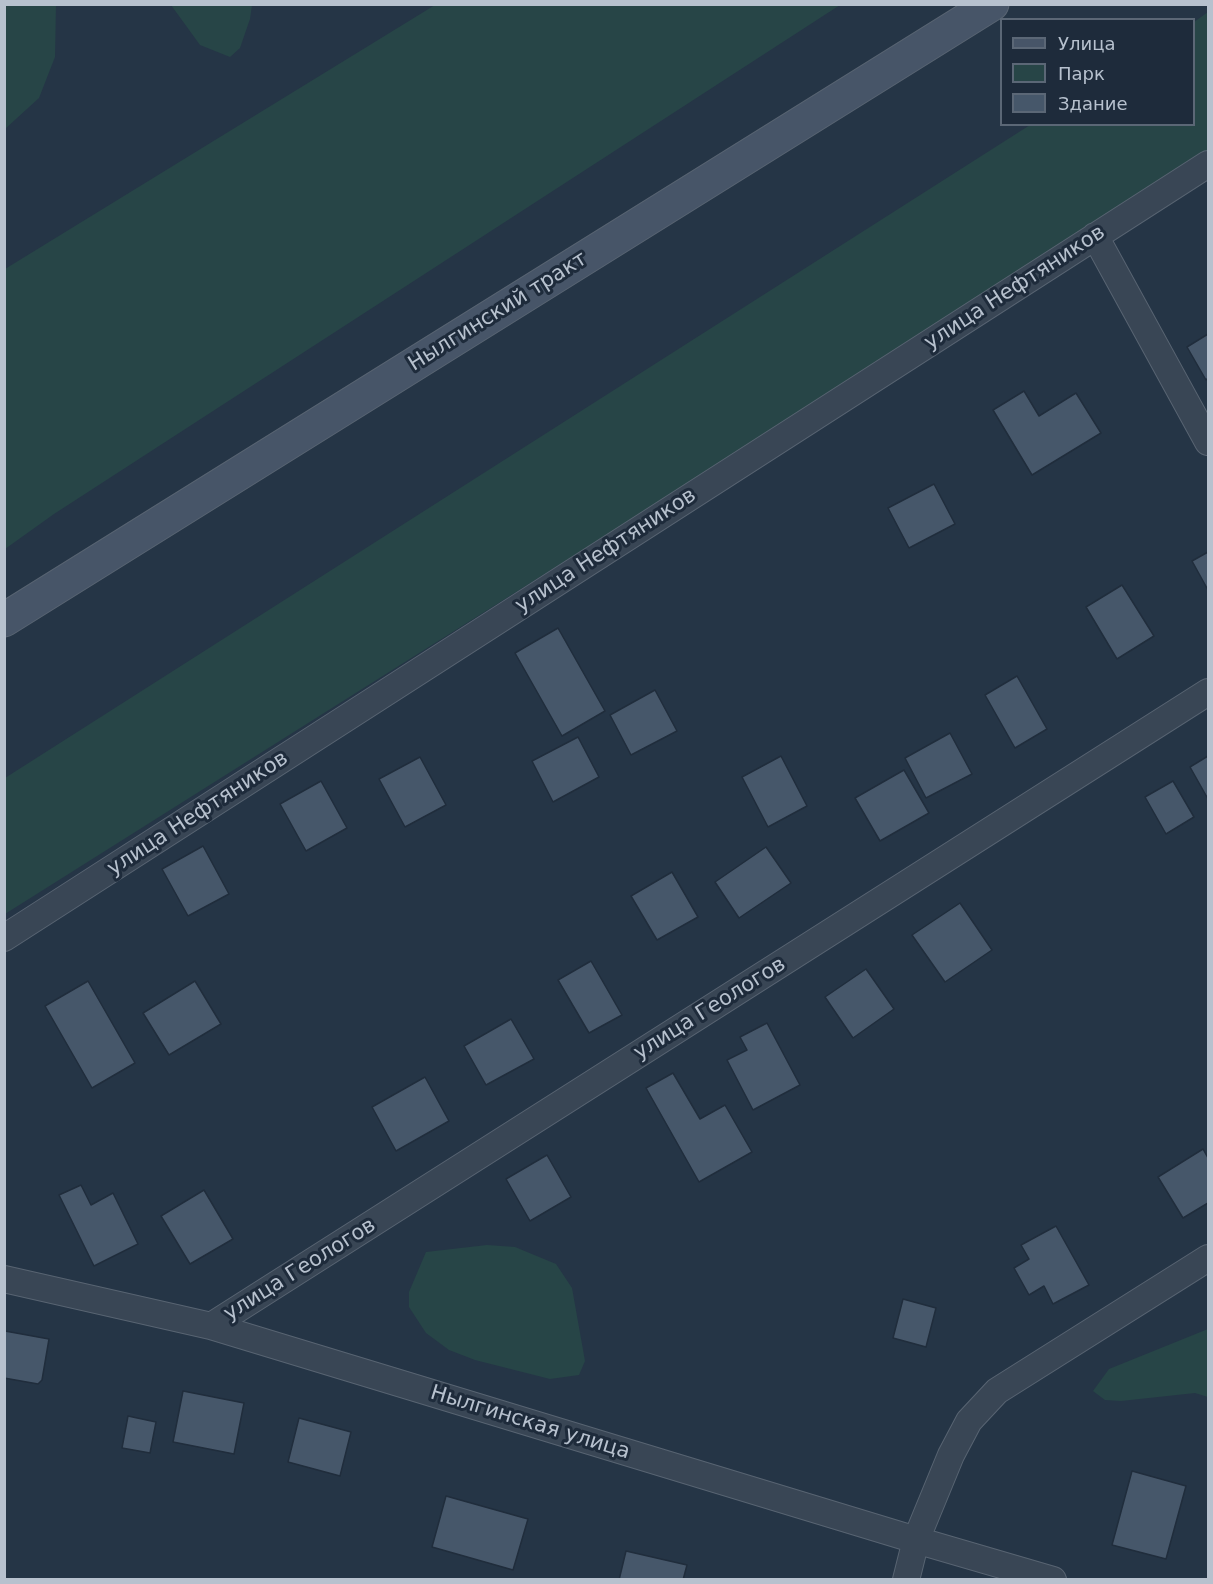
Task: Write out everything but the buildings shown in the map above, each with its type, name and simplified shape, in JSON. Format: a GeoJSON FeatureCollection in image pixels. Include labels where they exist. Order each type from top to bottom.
{"type":"FeatureCollection","features":[{"type":"Feature","properties":{"kind":"main road","name":"Нылгинский тракт"},"geometry":{"type":"LineString","coordinates":[[4,620],[992,4]]}},
{"type":"Feature","properties":{"kind":"street","name":"улица Нефтяников"},"geometry":{"type":"LineString","coordinates":[[4,938],[1209,164]]}},
{"type":"Feature","properties":{"kind":"street"},"geometry":{"type":"LineString","coordinates":[[1095,236],[1209,442]]}},
{"type":"Feature","properties":{"kind":"street","name":"улица Геологов"},"geometry":{"type":"LineString","coordinates":[[211,1326],[1209,692]]}},
{"type":"Feature","properties":{"kind":"street"},"geometry":{"type":"LineString","coordinates":[[906,1580],[916,1540],[951,1455],[969,1421],[997,1391],[1209,1258]]}},
{"type":"Feature","properties":{"kind":"street","name":"Нылгинская улица"},"geometry":{"type":"LineString","coordinates":[[4,1279],[211,1326],[1053,1580]]}},
{"type":"Feature","properties":{"kind":"green space"},"geometry":{"type":"Polygon","coordinates":[[[5,4],[56,5],[55,57],[39,98],[5,129],[5,4]]]}},
{"type":"Feature","properties":{"kind":"green space"},"geometry":{"type":"Polygon","coordinates":[[[171,5],[252,5],[250,19],[240,48],[230,57],[200,45],[171,5]]]}},
{"type":"Feature","properties":{"kind":"green space"},"geometry":{"type":"Polygon","coordinates":[[[435,5],[840,5],[54,514],[5,549],[5,269],[435,5]]]}},
{"type":"Feature","properties":{"kind":"green space"},"geometry":{"type":"Polygon","coordinates":[[[1208,12],[1208,156],[5,914],[5,778],[1028,126],[1195,126],[1195,21],[1208,12]]]}},
{"type":"Feature","properties":{"kind":"green space"},"geometry":{"type":"Polygon","coordinates":[[[487,1245],[515,1247],[556,1264],[572,1288],[585,1361],[579,1375],[550,1379],[475,1360],[449,1350],[426,1333],[409,1307],[409,1292],[426,1252],[487,1245]]]}},
{"type":"Feature","properties":{"kind":"green space"},"geometry":{"type":"Polygon","coordinates":[[[1208,1329],[1208,1397],[1195,1393],[1121,1401],[1105,1400],[1093,1391],[1109,1369],[1208,1329]]]}}]}
